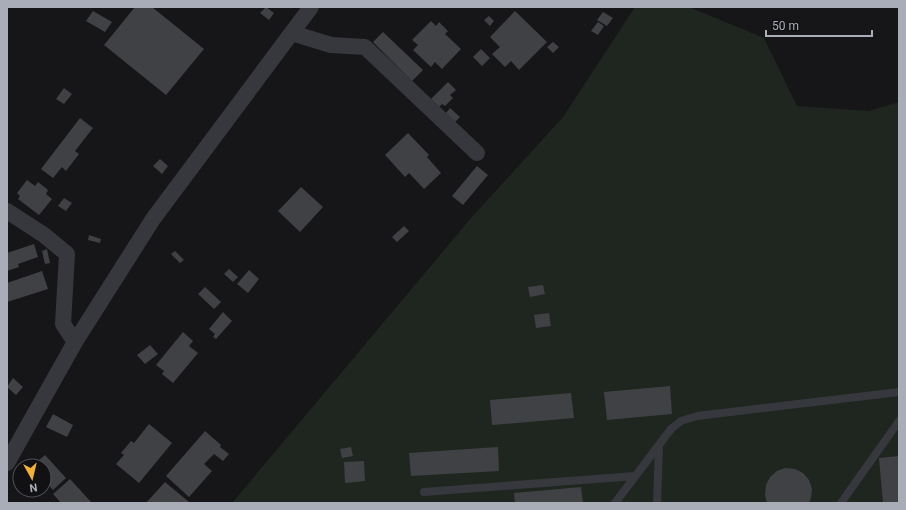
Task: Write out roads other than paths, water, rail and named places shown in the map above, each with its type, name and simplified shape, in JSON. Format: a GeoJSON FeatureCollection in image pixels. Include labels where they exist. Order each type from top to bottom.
{"type":"FeatureCollection","features":[{"type":"Feature","properties":{"kind":"street"},"geometry":{"type":"LineString","coordinates":[[7,463],[74,342],[153,219],[311,7]]}},
{"type":"Feature","properties":{"kind":"street"},"geometry":{"type":"LineString","coordinates":[[292,33],[331,45],[365,47],[477,153]]}},
{"type":"Feature","properties":{"kind":"street"},"geometry":{"type":"LineString","coordinates":[[7,211],[44,235],[67,254],[63,324],[74,342]]}},
{"type":"Feature","properties":{"kind":"lane"},"geometry":{"type":"LineString","coordinates":[[615,503],[671,429],[681,421],[697,416],[899,392]]}},
{"type":"Feature","properties":{"kind":"lane"},"geometry":{"type":"LineString","coordinates":[[841,503],[899,421]]}},
{"type":"Feature","properties":{"kind":"lane"},"geometry":{"type":"LineString","coordinates":[[657,503],[659,446]]}},
{"type":"Feature","properties":{"kind":"lane"},"geometry":{"type":"LineString","coordinates":[[424,492],[635,476]]}}]}
